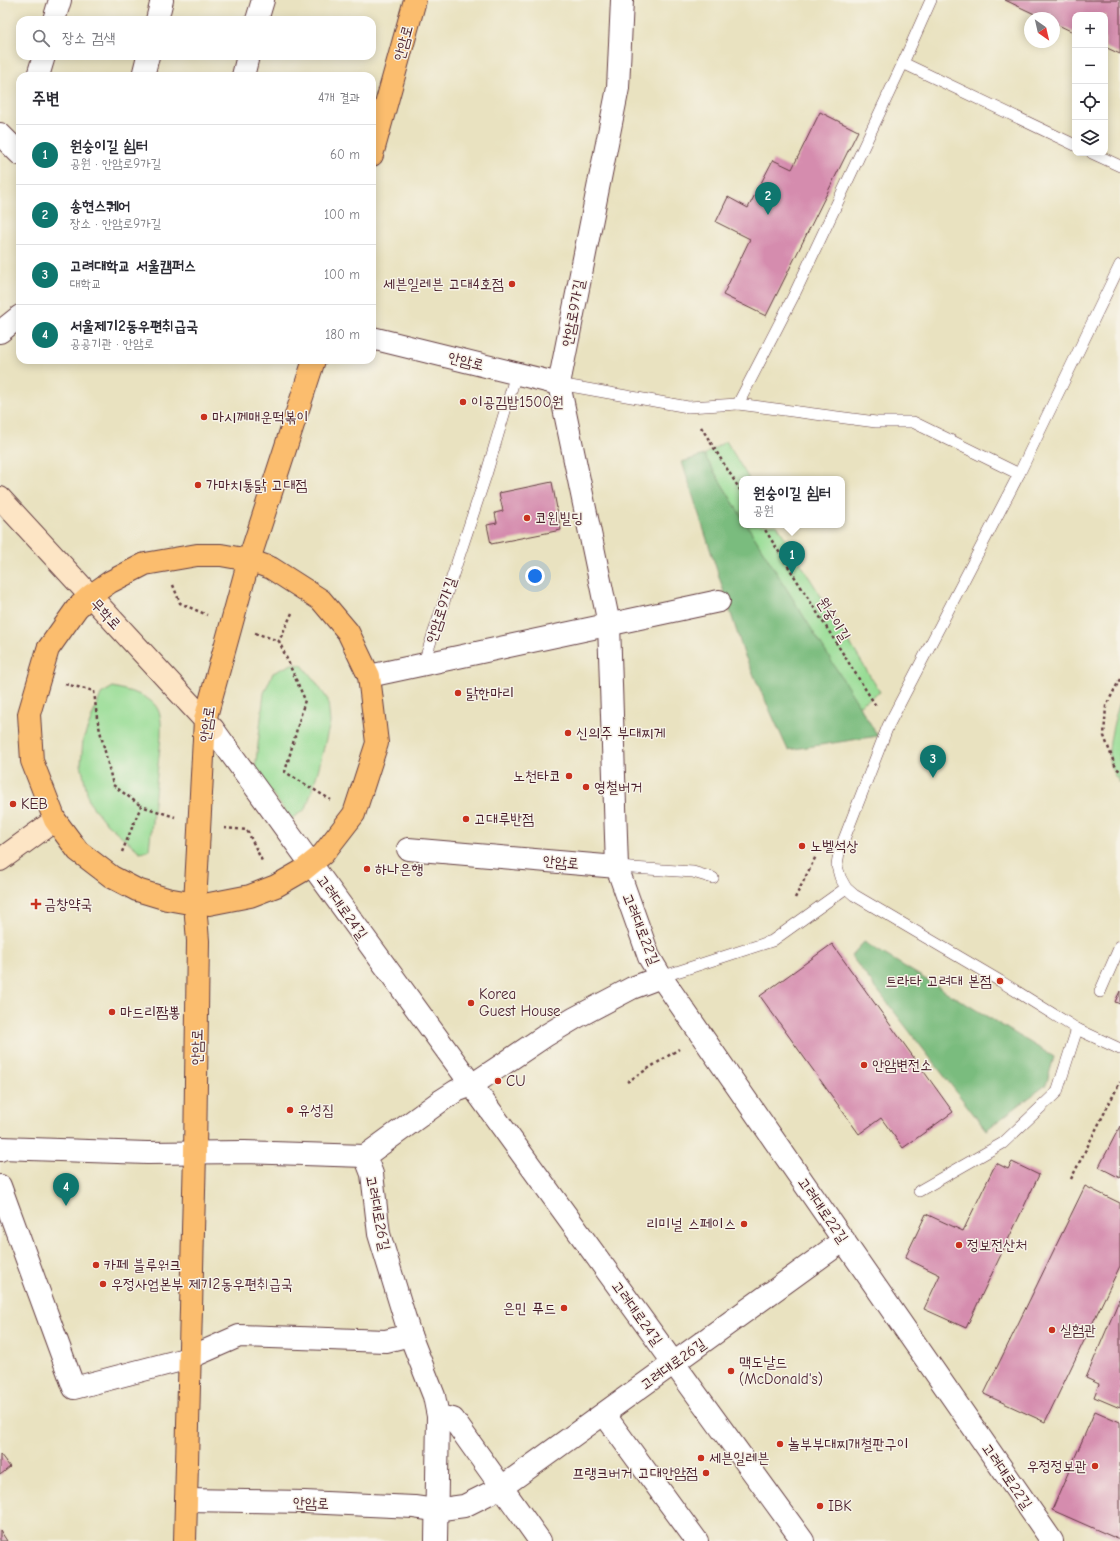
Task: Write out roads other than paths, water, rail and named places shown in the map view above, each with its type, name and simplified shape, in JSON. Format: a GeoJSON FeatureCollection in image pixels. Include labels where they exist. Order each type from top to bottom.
{"type":"FeatureCollection","features":[{"type":"Feature","properties":{"kind":"main road","name":"안암로"},"geometry":{"type":"LineString","coordinates":[[376,141],[415,0]]}},
{"type":"Feature","properties":{"kind":"main road","name":"안암로"},"geometry":{"type":"LineString","coordinates":[[185,1541],[195,1153],[198,941],[202,904],[209,725],[253,562],[263,514],[313,364]]}},
{"type":"Feature","properties":{"kind":"main road","name":"무학로"},"geometry":{"type":"LineString","coordinates":[[0,498],[209,725]]}},
{"type":"Feature","properties":{"kind":"main road"},"geometry":{"type":"LineString","coordinates":[[197,555],[221,555],[253,562],[271,568],[321,600],[348,632],[369,676],[376,743],[354,814],[323,854],[302,871],[276,886],[250,896],[202,904],[168,899],[137,890],[112,877],[78,851],[55,820],[32,761],[29,714],[48,649],[77,608],[90,596],[110,582],[145,564],[197,555]]}},
{"type":"Feature","properties":{"kind":"main road"},"geometry":{"type":"LineString","coordinates":[[0,860],[55,820]]}},
{"type":"Feature","properties":{"kind":"street"},"geometry":{"type":"LineString","coordinates":[[55,16],[60,0]]}},
{"type":"Feature","properties":{"kind":"street"},"geometry":{"type":"LineString","coordinates":[[158,16],[162,0]]}},
{"type":"Feature","properties":{"kind":"street"},"geometry":{"type":"LineString","coordinates":[[258,16],[262,0]]}},
{"type":"Feature","properties":{"kind":"street","name":"안암로9가길"},"geometry":{"type":"LineString","coordinates":[[617,867],[609,624],[559,384],[618,88],[622,0]]}},
{"type":"Feature","properties":{"kind":"street"},"geometry":{"type":"LineString","coordinates":[[39,72],[43,60]]}},
{"type":"Feature","properties":{"kind":"street"},"geometry":{"type":"LineString","coordinates":[[144,72],[147,60]]}},
{"type":"Feature","properties":{"kind":"street"},"geometry":{"type":"LineString","coordinates":[[244,72],[247,60]]}},
{"type":"Feature","properties":{"kind":"street"},"geometry":{"type":"LineString","coordinates":[[0,134],[16,146]]}},
{"type":"Feature","properties":{"kind":"street"},"geometry":{"type":"LineString","coordinates":[[0,332],[16,319]]}},
{"type":"Feature","properties":{"kind":"street","name":"안암로"},"geometry":{"type":"LineString","coordinates":[[376,339],[559,384]]}},
{"type":"Feature","properties":{"kind":"street","name":"안암로9가길"},"geometry":{"type":"LineString","coordinates":[[423,665],[719,601]]}},
{"type":"Feature","properties":{"kind":"street"},"geometry":{"type":"LineString","coordinates":[[369,676],[423,665]]}},
{"type":"Feature","properties":{"kind":"street","name":"고려대로24길"},"geometry":{"type":"LineString","coordinates":[[209,725],[803,1541]]}},
{"type":"Feature","properties":{"kind":"street","name":"안암로"},"geometry":{"type":"LineString","coordinates":[[408,848],[617,867]]}},
{"type":"Feature","properties":{"kind":"street","name":"고려대로22길"},"geometry":{"type":"LineString","coordinates":[[617,867],[649,957],[661,977],[702,1034],[1052,1541]]}},
{"type":"Feature","properties":{"kind":"street"},"geometry":{"type":"LineString","coordinates":[[472,1085],[575,1018],[632,988],[661,977]]}},
{"type":"Feature","properties":{"kind":"street","name":"고려대로26길"},"geometry":{"type":"LineString","coordinates":[[436,1541],[438,1416],[434,1396],[410,1335],[380,1234],[372,1174],[365,1156],[442,1100],[456,1091],[472,1085]]}},
{"type":"Feature","properties":{"kind":"street"},"geometry":{"type":"LineString","coordinates":[[0,1150],[1,1148],[195,1153],[244,1152],[365,1156]]}},
{"type":"Feature","properties":{"kind":"street"},"geometry":{"type":"LineString","coordinates":[[0,1186],[74,1388],[189,1358],[239,1336],[386,1341],[410,1335]]}},
{"type":"Feature","properties":{"kind":"street","name":"고려대로26길"},"geometry":{"type":"LineString","coordinates":[[436,1510],[464,1506],[502,1487],[844,1240]]}},
{"type":"Feature","properties":{"kind":"street"},"geometry":{"type":"LineString","coordinates":[[604,1414],[697,1541]]}},
{"type":"Feature","properties":{"kind":"street"},"geometry":{"type":"LineString","coordinates":[[438,1416],[453,1419],[540,1541]]}},
{"type":"Feature","properties":{"kind":"street","name":"안암로"},"geometry":{"type":"LineString","coordinates":[[186,1500],[304,1502],[436,1510]]}},
{"type":"Feature","properties":{"kind":"lane"},"geometry":{"type":"LineString","coordinates":[[738,404],[794,295],[903,63],[930,0]]}},
{"type":"Feature","properties":{"kind":"lane"},"geometry":{"type":"LineString","coordinates":[[903,63],[1072,144]]}},
{"type":"Feature","properties":{"kind":"lane"},"geometry":{"type":"LineString","coordinates":[[1098,156],[1120,166]]}},
{"type":"Feature","properties":{"kind":"lane"},"geometry":{"type":"LineString","coordinates":[[1120,266],[1018,474],[888,726],[839,852],[837,866],[846,888],[854,895],[1000,981],[1077,1029],[1120,1049]]}},
{"type":"Feature","properties":{"kind":"lane","name":"안암로9가길"},"geometry":{"type":"LineString","coordinates":[[423,665],[486,475],[516,374]]}},
{"type":"Feature","properties":{"kind":"lane"},"geometry":{"type":"LineString","coordinates":[[559,384],[688,407],[738,404],[876,422],[912,422],[1018,474]]}},
{"type":"Feature","properties":{"kind":"lane","name":"안암로"},"geometry":{"type":"LineString","coordinates":[[617,867],[693,872],[713,878]]}},
{"type":"Feature","properties":{"kind":"lane"},"geometry":{"type":"LineString","coordinates":[[661,977],[772,941],[846,888]]}},
{"type":"Feature","properties":{"kind":"lane"},"geometry":{"type":"LineString","coordinates":[[1100,992],[1120,946]]}},
{"type":"Feature","properties":{"kind":"lane"},"geometry":{"type":"LineString","coordinates":[[919,1191],[1003,1143],[1057,1092],[1077,1029]]}},
{"type":"Feature","properties":{"kind":"place","name":"송현스퀘어"},"geometry":{"type":"Point","coordinates":[768,215]}},
{"type":"Feature","properties":{"kind":"place","name":"세븐일레븐 고대4호점"},"geometry":{"type":"Point","coordinates":[512,284]}},
{"type":"Feature","properties":{"kind":"place","name":"이공김밥1500원"},"geometry":{"type":"Point","coordinates":[463,402]}},
{"type":"Feature","properties":{"kind":"place","name":"마시께매운떡볶이"},"geometry":{"type":"Point","coordinates":[204,417]}},
{"type":"Feature","properties":{"kind":"place","name":"가마치통닭 고대점"},"geometry":{"type":"Point","coordinates":[198,485]}},
{"type":"Feature","properties":{"kind":"place","name":"코윈빌딩"},"geometry":{"type":"Point","coordinates":[527,518]}},
{"type":"Feature","properties":{"kind":"place","name":"원숭이길 쉼터"},"geometry":{"type":"Point","coordinates":[792,574]}},
{"type":"Feature","properties":{"kind":"place","name":"닭한마리"},"geometry":{"type":"Point","coordinates":[458,693]}},
{"type":"Feature","properties":{"kind":"place","name":"신의주 부대찌게"},"geometry":{"type":"Point","coordinates":[568,733]}},
{"type":"Feature","properties":{"kind":"place","name":"노천타코"},"geometry":{"type":"Point","coordinates":[569,776]}},
{"type":"Feature","properties":{"kind":"place","name":"고려대학교 서울캠퍼스"},"geometry":{"type":"Point","coordinates":[933,778]}},
{"type":"Feature","properties":{"kind":"place","name":"영철버거"},"geometry":{"type":"Point","coordinates":[586,787]}},
{"type":"Feature","properties":{"kind":"place","name":"KEB"},"geometry":{"type":"Point","coordinates":[13,804]}},
{"type":"Feature","properties":{"kind":"place","name":"고대루반점"},"geometry":{"type":"Point","coordinates":[466,819]}},
{"type":"Feature","properties":{"kind":"place","name":"노벨석상"},"geometry":{"type":"Point","coordinates":[802,846]}},
{"type":"Feature","properties":{"kind":"place","name":"하나은행"},"geometry":{"type":"Point","coordinates":[367,869]}},
{"type":"Feature","properties":{"kind":"place","name":"금창약국"},"geometry":{"type":"Point","coordinates":[36,904]}},
{"type":"Feature","properties":{"kind":"place","name":"트라타 고려대 본점"},"geometry":{"type":"Point","coordinates":[1000,981]}},
{"type":"Feature","properties":{"kind":"place","name":"Korea Guest House"},"geometry":{"type":"Point","coordinates":[471,1003]}},
{"type":"Feature","properties":{"kind":"place","name":"마드리짬뽕"},"geometry":{"type":"Point","coordinates":[112,1012]}},
{"type":"Feature","properties":{"kind":"place","name":"안암변전소"},"geometry":{"type":"Point","coordinates":[864,1065]}},
{"type":"Feature","properties":{"kind":"place","name":"CU"},"geometry":{"type":"Point","coordinates":[498,1081]}},
{"type":"Feature","properties":{"kind":"place","name":"유성집"},"geometry":{"type":"Point","coordinates":[290,1110]}},
{"type":"Feature","properties":{"kind":"place","name":"서울제기2동우편취급국"},"geometry":{"type":"Point","coordinates":[66,1206]}},
{"type":"Feature","properties":{"kind":"place","name":"리미널 스페이스"},"geometry":{"type":"Point","coordinates":[744,1224]}},
{"type":"Feature","properties":{"kind":"place","name":"정보전산처"},"geometry":{"type":"Point","coordinates":[959,1245]}},
{"type":"Feature","properties":{"kind":"place","name":"카페 블루워크"},"geometry":{"type":"Point","coordinates":[96,1265]}},
{"type":"Feature","properties":{"kind":"place","name":"우정사업본부 제기2동우편취급국"},"geometry":{"type":"Point","coordinates":[103,1284]}},
{"type":"Feature","properties":{"kind":"place","name":"은민 푸드"},"geometry":{"type":"Point","coordinates":[564,1308]}},
{"type":"Feature","properties":{"kind":"place","name":"실험관"},"geometry":{"type":"Point","coordinates":[1052,1330]}},
{"type":"Feature","properties":{"kind":"place","name":"맥도날드 (McDonald's)"},"geometry":{"type":"Point","coordinates":[731,1371]}},
{"type":"Feature","properties":{"kind":"place","name":"놀부부대찌개철판구이"},"geometry":{"type":"Point","coordinates":[780,1444]}},
{"type":"Feature","properties":{"kind":"place","name":"세븐일레븐"},"geometry":{"type":"Point","coordinates":[701,1458]}},
{"type":"Feature","properties":{"kind":"place","name":"우정정보관"},"geometry":{"type":"Point","coordinates":[1095,1466]}},
{"type":"Feature","properties":{"kind":"place","name":"프랭크버거 고대안암점"},"geometry":{"type":"Point","coordinates":[706,1473]}},
{"type":"Feature","properties":{"kind":"place","name":"IBK"},"geometry":{"type":"Point","coordinates":[820,1506]}}]}
